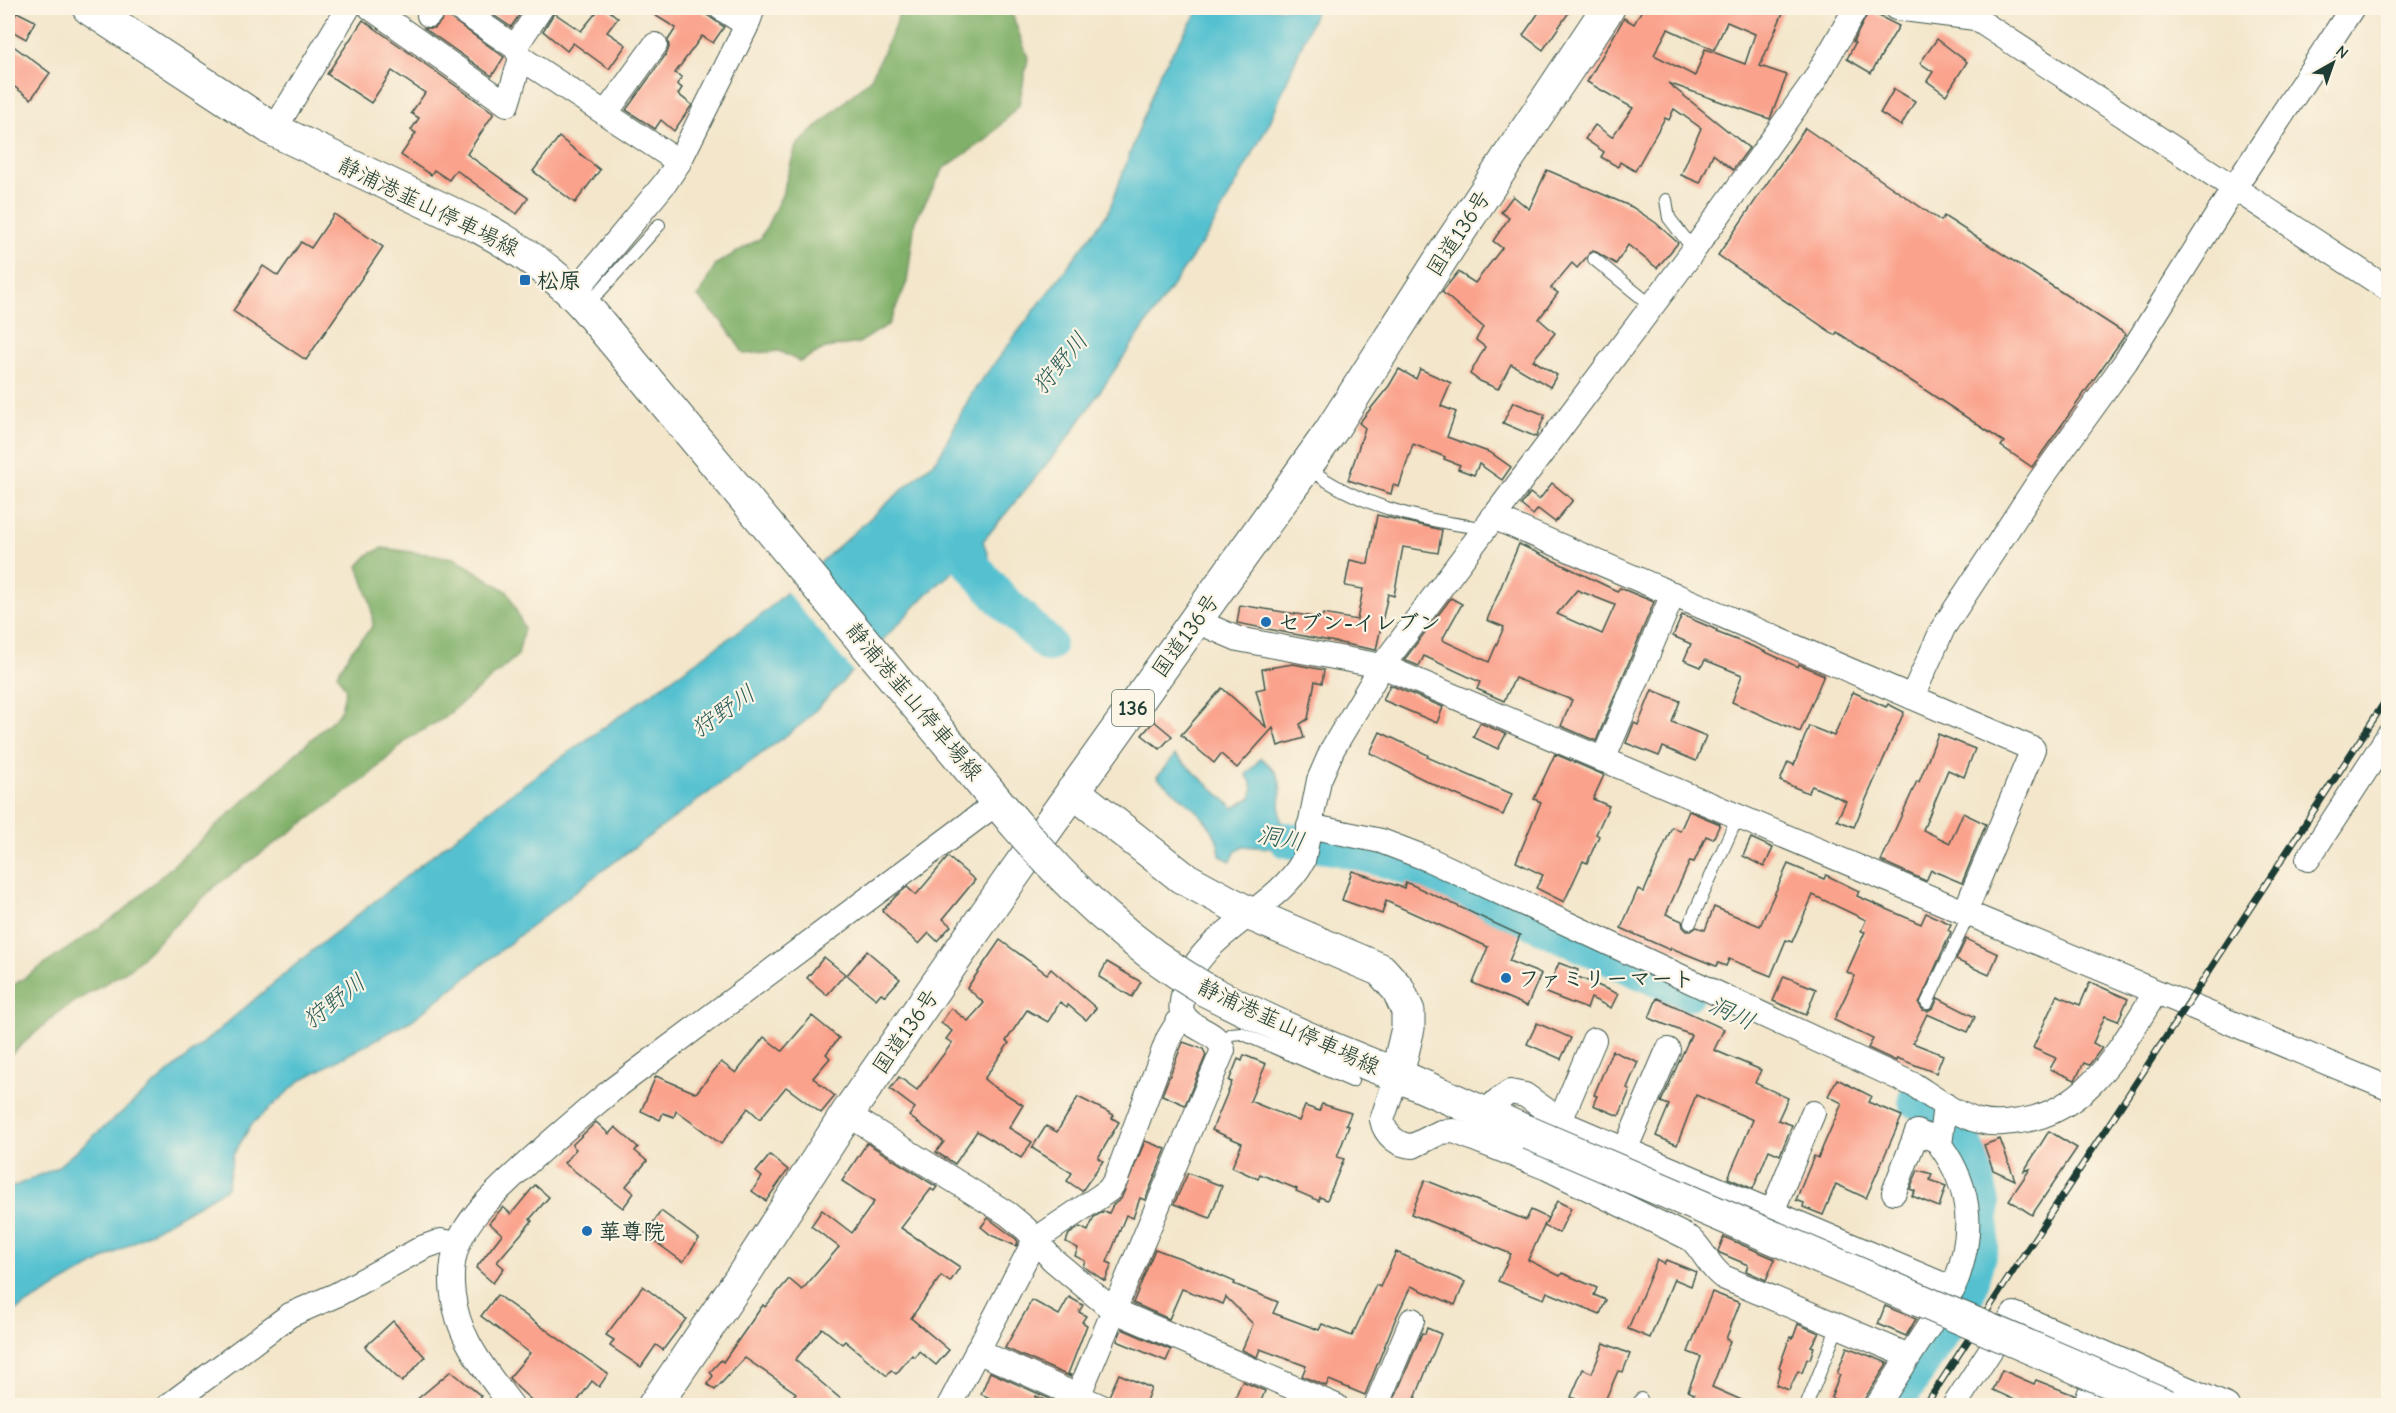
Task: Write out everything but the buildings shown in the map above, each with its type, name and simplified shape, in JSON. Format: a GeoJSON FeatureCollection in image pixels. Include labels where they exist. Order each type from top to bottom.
{"type":"FeatureCollection","features":[{"type":"Feature","properties":{"kind":"main road","name":"静浦港韮山停車場線"},"geometry":{"type":"LineString","coordinates":[[89,8],[274,130],[480,226],[537,261],[583,303],[1050,864],[1100,913],[1141,947],[1206,990],[1340,1053],[1397,1075],[1408,1028],[1408,1011],[1398,989],[1388,977],[1373,965],[1250,914],[1182,877],[1073,791]]}},
{"type":"Feature","properties":{"kind":"main road","name":"国道136号"},"geometry":{"type":"LineString","coordinates":[[654,1406],[746,1271],[847,1114],[1073,791],[1306,466],[1608,8]]}},
{"type":"Feature","properties":{"kind":"main road"},"geometry":{"type":"LineString","coordinates":[[1397,1075],[2167,1406]]}},
{"type":"Feature","properties":{"kind":"street"},"geometry":{"type":"LineString","coordinates":[[274,130],[348,8]]}},
{"type":"Feature","properties":{"kind":"street"},"geometry":{"type":"LineString","coordinates":[[370,8],[507,104],[518,52],[541,8]]}},
{"type":"Feature","properties":{"kind":"street"},"geometry":{"type":"LineString","coordinates":[[458,8],[679,162]]}},
{"type":"Feature","properties":{"kind":"street"},"geometry":{"type":"LineString","coordinates":[[583,303],[679,162],[750,16],[721,8]]}},
{"type":"Feature","properties":{"kind":"street"},"geometry":{"type":"LineString","coordinates":[[977,1351],[1084,1402],[1113,1310],[1223,1050],[1221,1042],[1183,1014],[1181,1008],[1183,993],[1194,967],[1221,937],[1286,882],[1303,861],[1319,780],[1333,748],[1382,666],[1694,250],[1814,81],[1856,8]]}},
{"type":"Feature","properties":{"kind":"street"},"geometry":{"type":"LineString","coordinates":[[1896,8],[1978,13],[2234,188],[2388,289]]}},
{"type":"Feature","properties":{"kind":"street"},"geometry":{"type":"LineString","coordinates":[[1912,697],[1943,628],[2036,486],[2126,360],[2234,188],[2352,8]]}},
{"type":"Feature","properties":{"kind":"street"},"geometry":{"type":"LineString","coordinates":[[606,113],[655,45]]}},
{"type":"Feature","properties":{"kind":"street"},"geometry":{"type":"LineString","coordinates":[[1489,522],[1673,594],[2032,748],[1967,913]]}},
{"type":"Feature","properties":{"kind":"street"},"geometry":{"type":"LineString","coordinates":[[1603,760],[1673,594]]}},
{"type":"Feature","properties":{"kind":"street"},"geometry":{"type":"LineString","coordinates":[[1196,621],[1238,639],[1382,666],[2388,1088]]}},
{"type":"Feature","properties":{"kind":"street"},"geometry":{"type":"LineString","coordinates":[[2308,859],[2388,736]]}},
{"type":"Feature","properties":{"kind":"street"},"geometry":{"type":"LineString","coordinates":[[512,1406],[467,1341],[455,1305],[452,1272],[458,1244],[469,1224],[490,1198],[550,1141],[718,1010],[1006,812]]}},
{"type":"Feature","properties":{"kind":"street"},"geometry":{"type":"LineString","coordinates":[[1309,828],[1381,841],[1428,860],[1914,1085],[1945,1106],[1977,1121],[1992,1124],[2034,1119],[2068,1104],[2085,1091],[2112,1059],[2156,992]]}},
{"type":"Feature","properties":{"kind":"street"},"geometry":{"type":"LineString","coordinates":[[949,1406],[1035,1240],[1109,1190],[1120,1170],[1135,1124],[1173,1027],[1183,1014]]}},
{"type":"Feature","properties":{"kind":"street"},"geometry":{"type":"LineString","coordinates":[[1560,1120],[1594,1040]]}},
{"type":"Feature","properties":{"kind":"street"},"geometry":{"type":"LineString","coordinates":[[1625,1150],[1668,1050]]}},
{"type":"Feature","properties":{"kind":"street"},"geometry":{"type":"LineString","coordinates":[[1397,1075],[1382,1120],[1386,1132],[1398,1143],[1413,1146],[1441,1132],[1454,1131],[1547,1168],[1690,1239],[1698,1246],[1712,1269],[1723,1277],[1909,1356]]}},
{"type":"Feature","properties":{"kind":"street"},"geometry":{"type":"LineString","coordinates":[[1485,1113],[1510,1092],[1525,1095],[1560,1120],[1625,1150],[1953,1289]]}},
{"type":"Feature","properties":{"kind":"street"},"geometry":{"type":"LineString","coordinates":[[1877,1406],[1953,1289],[1961,1270],[1966,1246],[1966,1204],[1957,1172],[1940,1138],[1945,1106]]}},
{"type":"Feature","properties":{"kind":"street"},"geometry":{"type":"LineString","coordinates":[[1772,1212],[1813,1113]]}},
{"type":"Feature","properties":{"kind":"street"},"geometry":{"type":"LineString","coordinates":[[847,1114],[1008,1214],[1052,1259],[1113,1310],[1336,1406]]}},
{"type":"Feature","properties":{"kind":"street"},"geometry":{"type":"LineString","coordinates":[[1894,1192],[1917,1132],[1940,1138]]}},
{"type":"Feature","properties":{"kind":"street"},"geometry":{"type":"LineString","coordinates":[[168,1406],[290,1315],[336,1295],[424,1247],[441,1241],[458,1244]]}},
{"type":"Feature","properties":{"kind":"street"},"geometry":{"type":"LineString","coordinates":[[1954,1406],[2014,1314],[2227,1406]]}},
{"type":"Feature","properties":{"kind":"street"},"geometry":{"type":"LineString","coordinates":[[1376,1406],[1412,1320]]}},
{"type":"Feature","properties":{"kind":"street"},"geometry":{"type":"LineString","coordinates":[[1991,1348],[2088,1398],[2124,1406]]}},
{"type":"Feature","properties":{"kind":"lane"},"geometry":{"type":"LineString","coordinates":[[1666,200],[1669,218],[1694,250]]}},
{"type":"Feature","properties":{"kind":"lane"},"geometry":{"type":"LineString","coordinates":[[583,303],[601,290],[660,225]]}},
{"type":"Feature","properties":{"kind":"lane"},"geometry":{"type":"LineString","coordinates":[[1594,259],[1652,306]]}},
{"type":"Feature","properties":{"kind":"lane"},"geometry":{"type":"LineString","coordinates":[[1306,466],[1341,491],[1397,511],[1489,522]]}},
{"type":"Feature","properties":{"kind":"lane"},"geometry":{"type":"LineString","coordinates":[[1690,922],[1738,816]]}},
{"type":"Feature","properties":{"kind":"lane"},"geometry":{"type":"LineString","coordinates":[[1927,1003],[1967,913]]}},
{"type":"Feature","properties":{"kind":"lane"},"geometry":{"type":"LineString","coordinates":[[1221,1042],[1231,1034],[1241,1033],[1352,1081]]}},
{"type":"Feature","properties":{"kind":"lane"},"geometry":{"type":"LineString","coordinates":[[1807,1404],[1838,1326]]}},
{"type":"Feature","properties":{"kind":"green space"},"geometry":{"type":"Polygon","coordinates":[[[899,8],[1010,8],[1028,58],[1019,105],[986,140],[944,168],[915,221],[907,282],[889,324],[859,343],[825,348],[800,362],[779,351],[744,354],[724,324],[698,297],[716,264],[761,238],[782,195],[796,146],[871,78],[897,22],[899,8]]]}},
{"type":"Feature","properties":{"kind":"green space"},"geometry":{"type":"Polygon","coordinates":[[[382,548],[455,558],[508,592],[524,628],[518,655],[444,718],[409,738],[365,779],[215,886],[131,968],[61,1010],[8,1057],[8,989],[122,912],[340,713],[346,689],[337,674],[352,650],[373,626],[371,604],[358,566],[368,555],[382,548]]]}},
{"type":"Feature","properties":{"kind":"water","name":"狩野川"},"geometry":{"type":"Polygon","coordinates":[[[1200,8],[1317,8],[1270,122],[1210,231],[1068,438],[983,541],[995,576],[985,586],[955,570],[927,594],[803,723],[590,880],[412,1020],[301,1080],[251,1125],[233,1155],[227,1188],[8,1315],[8,1189],[56,1168],[307,955],[506,797],[760,616],[938,458],[972,393],[1108,213],[1160,72],[1200,8]]]}},
{"type":"Feature","properties":{"kind":"water"},"geometry":{"type":"Polygon","coordinates":[[[1175,755],[1234,808],[1251,798],[1252,786],[1246,775],[1261,758],[1278,776],[1280,817],[1286,830],[1303,837],[1335,839],[1333,854],[1243,846],[1236,851],[1231,861],[1220,856],[1218,844],[1206,822],[1187,802],[1157,777],[1175,755]]]}},
{"type":"Feature","properties":{"kind":"pier"},"geometry":{"type":"Polygon","coordinates":[[[793,583],[862,666],[855,674],[785,590],[793,583]]]}},
{"type":"Feature","properties":{"kind":"waterway","name":"洞川"},"geometry":{"type":"LineString","coordinates":[[955,546],[1003,601],[1048,644]]}},
{"type":"Feature","properties":{"kind":"waterway","name":"洞川"},"geometry":{"type":"LineString","coordinates":[[1287,840],[1340,848],[1394,862],[1479,897],[1687,993]]}},
{"type":"Feature","properties":{"kind":"waterway","name":"洞川"},"geometry":{"type":"LineString","coordinates":[[1894,1406],[1967,1294],[1981,1244],[1982,1203],[1972,1160],[1962,1139],[1932,1110],[1916,1100]]}},
{"type":"Feature","properties":{"kind":"railway"},"geometry":{"type":"LineString","coordinates":[[1925,1406],[2388,697]]}},
{"type":"Feature","properties":{"kind":"place","name":"松原"},"geometry":{"type":"Point","coordinates":[525,280]}},
{"type":"Feature","properties":{"kind":"place","name":"セブン-イレブン"},"geometry":{"type":"Point","coordinates":[1266,622]}},
{"type":"Feature","properties":{"kind":"place","name":"ファミリーマート"},"geometry":{"type":"Point","coordinates":[1506,978]}},
{"type":"Feature","properties":{"kind":"place","name":"華尊院"},"geometry":{"type":"Point","coordinates":[587,1231]}}]}
